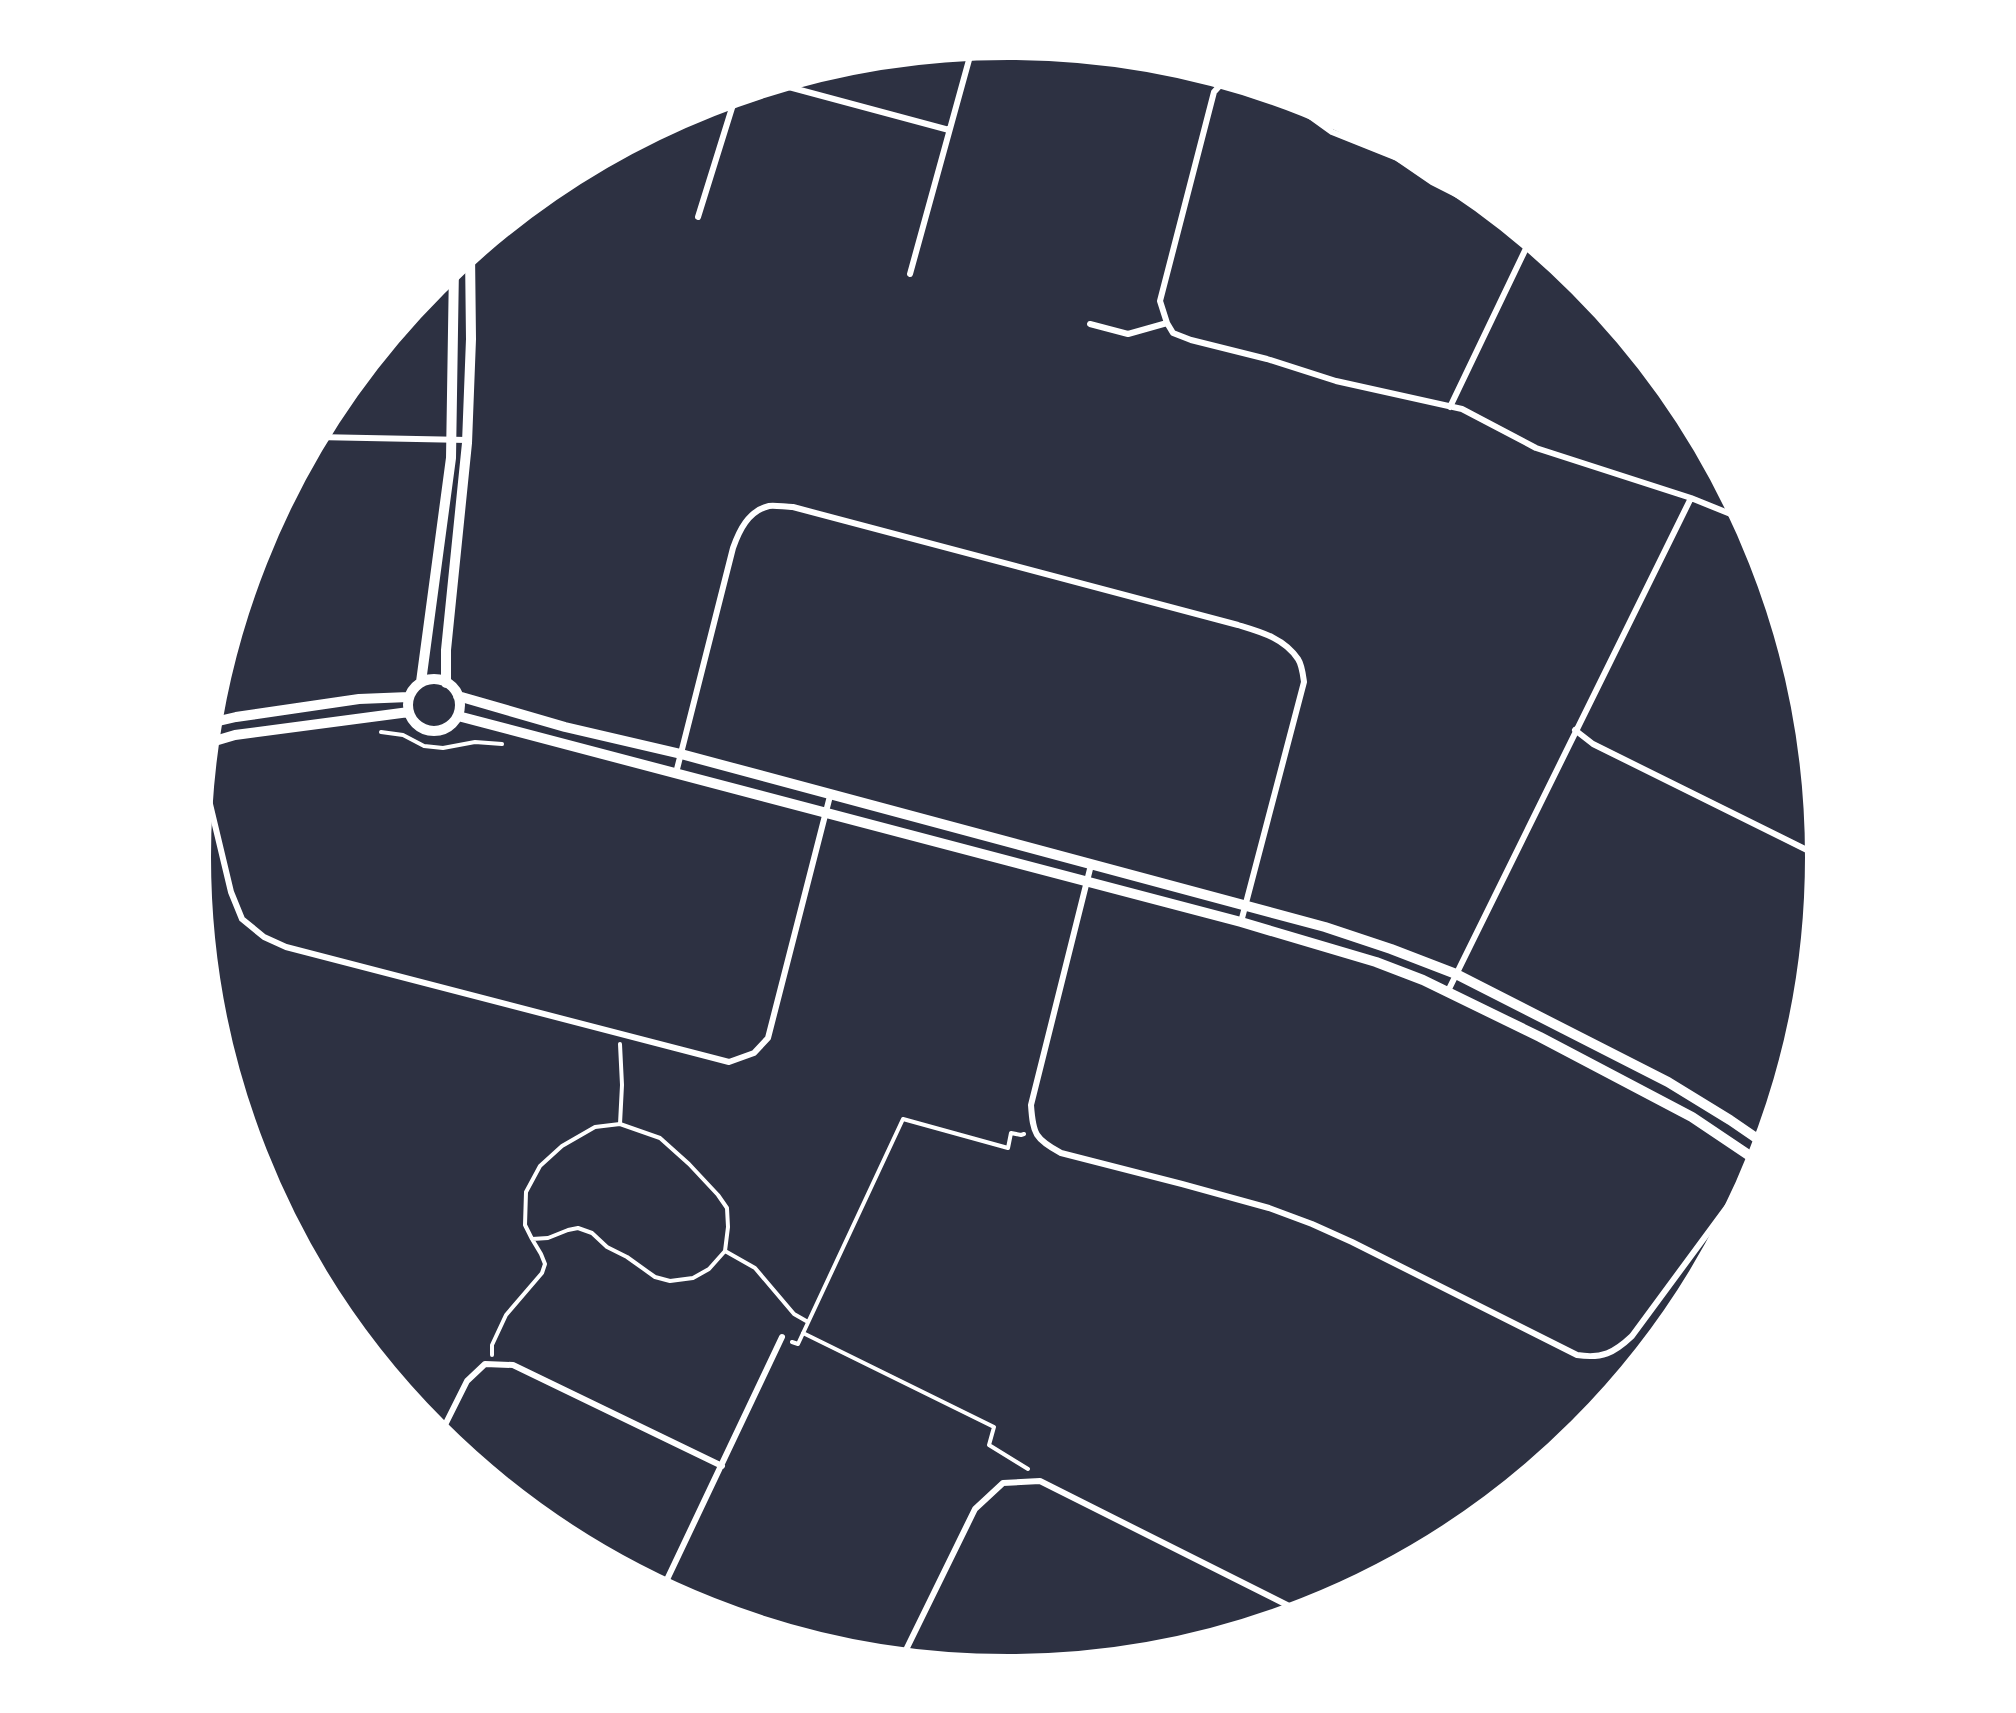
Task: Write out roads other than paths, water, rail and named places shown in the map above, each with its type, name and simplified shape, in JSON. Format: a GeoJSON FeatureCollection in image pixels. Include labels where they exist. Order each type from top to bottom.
{"type":"FeatureCollection","features":[{"type":"Feature","properties":{"kind":"street"},"geometry":{"type":"LineString","coordinates":[[910,274],[970,57]]}},
{"type":"Feature","properties":{"kind":"street"},"geometry":{"type":"LineString","coordinates":[[1221,85],[1214,92],[1160,302],[1173,333],[1336,381],[1462,409],[1536,448],[1691,498],[1732,514]]}},
{"type":"Feature","properties":{"kind":"street"},"geometry":{"type":"LineString","coordinates":[[787,87],[950,130]]}},
{"type":"Feature","properties":{"kind":"street"},"geometry":{"type":"LineString","coordinates":[[698,217],[733,104]]}},
{"type":"Feature","properties":{"kind":"street"},"geometry":{"type":"LineString","coordinates":[[1308,113],[1332,132],[1397,158],[1432,182],[1465,199]]}},
{"type":"Feature","properties":{"kind":"street"},"geometry":{"type":"LineString","coordinates":[[1450,407],[1527,246]]}},
{"type":"Feature","properties":{"kind":"street"},"geometry":{"type":"LineString","coordinates":[[446,683],[446,650],[467,440],[471,339],[470,263]]}},
{"type":"Feature","properties":{"kind":"street"},"geometry":{"type":"LineString","coordinates":[[421,682],[438,680],[446,683],[458,696],[460,710],[458,716],[447,728],[432,731],[418,726],[409,712],[409,697],[421,682],[452,458],[454,279]]}},
{"type":"Feature","properties":{"kind":"street"},"geometry":{"type":"LineString","coordinates":[[1090,324],[1128,334],[1167,322]]}},
{"type":"Feature","properties":{"kind":"street"},"geometry":{"type":"LineString","coordinates":[[326,437],[467,440]]}},
{"type":"Feature","properties":{"kind":"street"},"geometry":{"type":"LineString","coordinates":[[1448,991],[1691,498]]}},
{"type":"Feature","properties":{"kind":"street"},"geometry":{"type":"LineString","coordinates":[[676,772],[733,548],[740,530],[751,515],[769,506],[793,507],[1238,625],[1266,633],[1284,644],[1299,661],[1304,682],[1241,922]]}},
{"type":"Feature","properties":{"kind":"street"},"geometry":{"type":"LineString","coordinates":[[458,696],[565,727],[681,754],[1359,938],[1456,974],[1668,1083],[1757,1139]]}},
{"type":"Feature","properties":{"kind":"street"},"geometry":{"type":"LineString","coordinates":[[219,721],[359,699],[409,697]]}},
{"type":"Feature","properties":{"kind":"street"},"geometry":{"type":"LineString","coordinates":[[216,741],[235,735],[409,712]]}},
{"type":"Feature","properties":{"kind":"street"},"geometry":{"type":"LineString","coordinates":[[458,716],[1241,922],[1377,962],[1448,991],[1540,1037],[1692,1117],[1750,1158]]}},
{"type":"Feature","properties":{"kind":"street"},"geometry":{"type":"LineString","coordinates":[[1575,730],[1593,744],[1809,851]]}},
{"type":"Feature","properties":{"kind":"street"},"geometry":{"type":"LineString","coordinates":[[209,802],[231,892],[242,919],[264,937],[286,947],[729,1062],[754,1053],[768,1038],[831,796]]}},
{"type":"Feature","properties":{"kind":"street"},"geometry":{"type":"LineString","coordinates":[[1091,865],[1031,1106],[1032,1129],[1046,1145],[1061,1154],[1269,1208],[1312,1224],[1577,1355],[1592,1357],[1606,1354],[1620,1347],[1632,1336],[1729,1205]]}},
{"type":"Feature","properties":{"kind":"street"},"geometry":{"type":"LineString","coordinates":[[666,1581],[782,1337]]}},
{"type":"Feature","properties":{"kind":"street"},"geometry":{"type":"LineString","coordinates":[[445,1426],[467,1381],[485,1364],[513,1365],[722,1466]]}},
{"type":"Feature","properties":{"kind":"street"},"geometry":{"type":"LineString","coordinates":[[905,1651],[975,1509],[1003,1483],[1040,1481],[1289,1606]]}}]}
